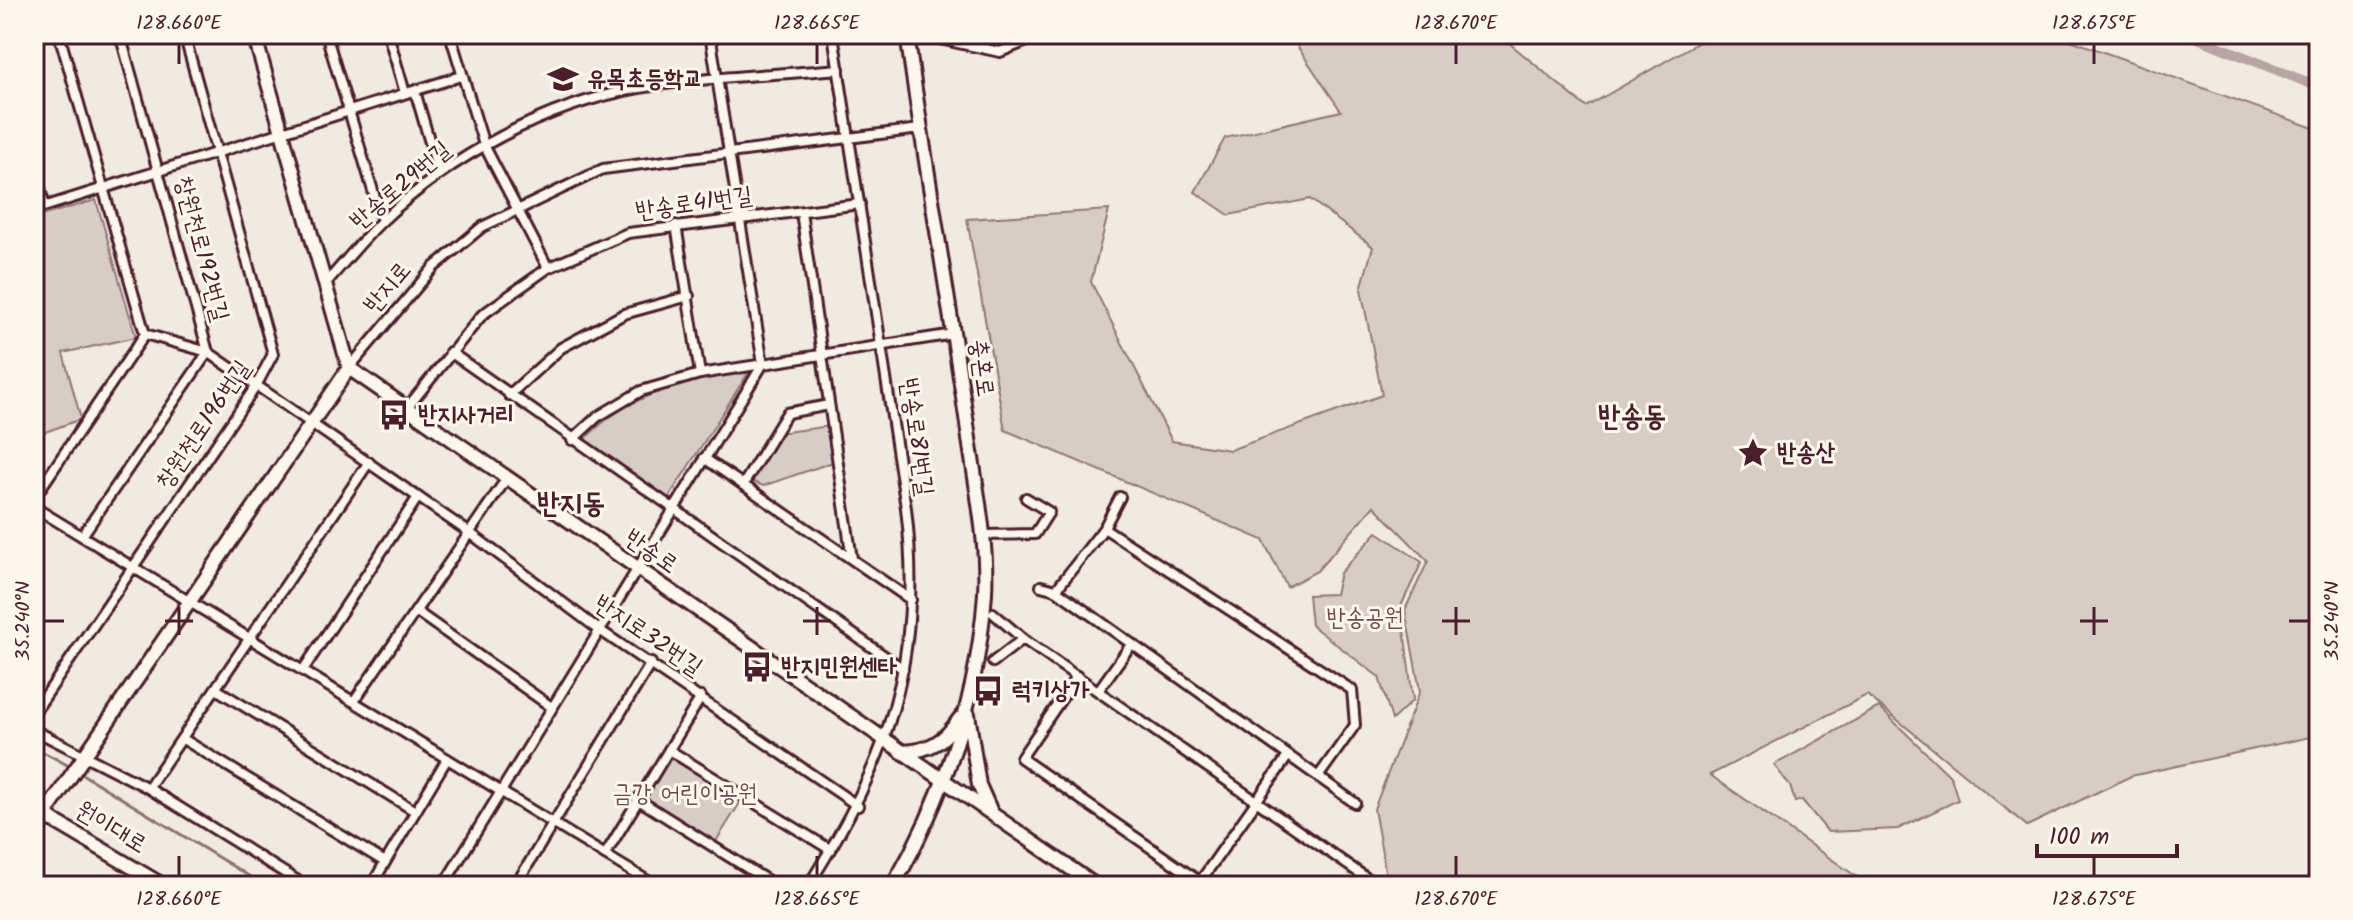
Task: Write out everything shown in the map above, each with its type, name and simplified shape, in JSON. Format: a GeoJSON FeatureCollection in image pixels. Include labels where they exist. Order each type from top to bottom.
{"type":"FeatureCollection","features":[{"type":"Feature","properties":{"kind":"street"},"geometry":{"type":"LineString","coordinates":[[34,498],[145,334],[100,190],[59,34]]}},
{"type":"Feature","properties":{"kind":"street","name":"창원천로192번길"},"geometry":{"type":"LineString","coordinates":[[82,536],[208,352],[120,34]]}},
{"type":"Feature","properties":{"kind":"street","name":"창원천로196번길"},"geometry":{"type":"LineString","coordinates":[[34,713],[256,386],[273,354],[184,34]]}},
{"type":"Feature","properties":{"kind":"street"},"geometry":{"type":"LineString","coordinates":[[254,34],[349,368]]}},
{"type":"Feature","properties":{"kind":"street"},"geometry":{"type":"LineString","coordinates":[[326,34],[382,221]]}},
{"type":"Feature","properties":{"kind":"street"},"geometry":{"type":"LineString","coordinates":[[388,34],[405,93]]}},
{"type":"Feature","properties":{"kind":"street"},"geometry":{"type":"LineString","coordinates":[[450,34],[484,145],[548,268]]}},
{"type":"Feature","properties":{"kind":"street"},"geometry":{"type":"LineString","coordinates":[[443,886],[550,706],[763,364],[710,34]]}},
{"type":"Feature","properties":{"kind":"street","name":"반송로81번길"},"geometry":{"type":"LineString","coordinates":[[808,886],[858,806],[886,741],[903,669],[911,600],[912,557],[906,508],[833,34]]}},
{"type":"Feature","properties":{"kind":"street","name":"충혼로"},"geometry":{"type":"LineString","coordinates":[[893,886],[945,782],[967,709],[985,591],[981,535],[954,334],[907,34]]}},
{"type":"Feature","properties":{"kind":"street"},"geometry":{"type":"LineString","coordinates":[[916,34],[1000,52],[1044,34]]}},
{"type":"Feature","properties":{"kind":"street"},"geometry":{"type":"LineString","coordinates":[[976,34],[977,48]]}},
{"type":"Feature","properties":{"kind":"street"},"geometry":{"type":"LineString","coordinates":[[2313,34],[2319,36]]}},
{"type":"Feature","properties":{"kind":"street","name":"반송로29번길"},"geometry":{"type":"LineString","coordinates":[[325,284],[382,221],[439,174],[484,145],[568,107],[638,88],[839,69]]}},
{"type":"Feature","properties":{"kind":"street"},"geometry":{"type":"LineString","coordinates":[[34,210],[461,76]]}},
{"type":"Feature","properties":{"kind":"street"},"geometry":{"type":"LineString","coordinates":[[415,91],[439,174]]}},
{"type":"Feature","properties":{"kind":"street","name":"반지로"},"geometry":{"type":"LineString","coordinates":[[40,812],[68,783],[349,368],[434,267],[482,227],[515,208],[603,169],[920,129]]}},
{"type":"Feature","properties":{"kind":"street"},"geometry":{"type":"LineString","coordinates":[[34,168],[45,206]]}},
{"type":"Feature","properties":{"kind":"street","name":"반송로41번길"},"geometry":{"type":"LineString","coordinates":[[407,408],[482,315],[548,268],[628,233],[860,204]]}},
{"type":"Feature","properties":{"kind":"street"},"geometry":{"type":"LineString","coordinates":[[801,212],[852,559]]}},
{"type":"Feature","properties":{"kind":"street"},"geometry":{"type":"LineString","coordinates":[[676,225],[700,374]]}},
{"type":"Feature","properties":{"kind":"street"},"geometry":{"type":"LineString","coordinates":[[509,395],[561,348],[624,314],[689,296]]}},
{"type":"Feature","properties":{"kind":"street","name":"반지로32번길"},"geometry":{"type":"LineString","coordinates":[[145,334],[208,352],[470,533],[598,629],[858,806]]}},
{"type":"Feature","properties":{"kind":"street"},"geometry":{"type":"LineString","coordinates":[[572,440],[597,417],[641,391],[700,374],[954,334]]}},
{"type":"Feature","properties":{"kind":"street"},"geometry":{"type":"LineString","coordinates":[[450,352],[903,669]]}},
{"type":"Feature","properties":{"kind":"street","name":"반송로"},"geometry":{"type":"LineString","coordinates":[[349,368],[1096,886]]}},
{"type":"Feature","properties":{"kind":"street"},"geometry":{"type":"LineString","coordinates":[[743,485],[787,413],[829,405]]}},
{"type":"Feature","properties":{"kind":"street"},"geometry":{"type":"LineString","coordinates":[[704,458],[911,600]]}},
{"type":"Feature","properties":{"kind":"street"},"geometry":{"type":"LineString","coordinates":[[148,788],[369,462]]}},
{"type":"Feature","properties":{"kind":"street"},"geometry":{"type":"LineString","coordinates":[[354,701],[507,478]]}},
{"type":"Feature","properties":{"kind":"street"},"geometry":{"type":"LineString","coordinates":[[303,670],[418,497]]}},
{"type":"Feature","properties":{"kind":"street"},"geometry":{"type":"LineString","coordinates":[[1056,590],[1104,528],[1120,497]]}},
{"type":"Feature","properties":{"kind":"street"},"geometry":{"type":"LineString","coordinates":[[981,535],[1035,534],[1049,512],[1026,498]]}},
{"type":"Feature","properties":{"kind":"street"},"geometry":{"type":"LineString","coordinates":[[34,507],[656,886]]}},
{"type":"Feature","properties":{"kind":"street"},"geometry":{"type":"LineString","coordinates":[[1104,528],[1352,690],[1355,725],[1318,777]]}},
{"type":"Feature","properties":{"kind":"street"},"geometry":{"type":"LineString","coordinates":[[1041,586],[1056,590],[1130,646],[1355,803]]}},
{"type":"Feature","properties":{"kind":"street"},"geometry":{"type":"LineString","coordinates":[[417,612],[550,706]]}},
{"type":"Feature","properties":{"kind":"street"},"geometry":{"type":"LineString","coordinates":[[993,613],[1023,639],[1368,879]]}},
{"type":"Feature","properties":{"kind":"street"},"geometry":{"type":"LineString","coordinates":[[993,662],[1023,639]]}},
{"type":"Feature","properties":{"kind":"street"},"geometry":{"type":"LineString","coordinates":[[1098,691],[1130,646]]}},
{"type":"Feature","properties":{"kind":"street"},"geometry":{"type":"LineString","coordinates":[[515,886],[651,663]]}},
{"type":"Feature","properties":{"kind":"street"},"geometry":{"type":"LineString","coordinates":[[1077,676],[1021,758],[1201,885],[1288,756]]}},
{"type":"Feature","properties":{"kind":"street"},"geometry":{"type":"LineString","coordinates":[[216,689],[415,811]]}},
{"type":"Feature","properties":{"kind":"street"},"geometry":{"type":"LineString","coordinates":[[605,855],[701,697]]}},
{"type":"Feature","properties":{"kind":"street","name":"충혼로"},"geometry":{"type":"LineString","coordinates":[[902,752],[916,752],[945,739],[967,709]]}},
{"type":"Feature","properties":{"kind":"street","name":"충혼로"},"geometry":{"type":"LineString","coordinates":[[967,709],[979,785],[993,815]]}},
{"type":"Feature","properties":{"kind":"street"},"geometry":{"type":"LineString","coordinates":[[34,730],[148,788],[306,886]]}},
{"type":"Feature","properties":{"kind":"street"},"geometry":{"type":"LineString","coordinates":[[183,739],[385,862]]}},
{"type":"Feature","properties":{"kind":"street"},"geometry":{"type":"LineString","coordinates":[[669,750],[831,850]]}},
{"type":"Feature","properties":{"kind":"street"},"geometry":{"type":"LineString","coordinates":[[371,886],[447,759]]}},
{"type":"Feature","properties":{"kind":"street"},"geometry":{"type":"LineString","coordinates":[[637,799],[776,886]]}},
{"type":"Feature","properties":{"kind":"street"},"geometry":{"type":"LineString","coordinates":[[34,830],[40,812]]}},
{"type":"Feature","properties":{"kind":"street","name":"원이대로"},"geometry":{"type":"LineString","coordinates":[[40,812],[164,886]]}},
{"type":"Feature","properties":{"kind":"street"},"geometry":{"type":"LineString","coordinates":[[521,877],[536,886]]}},
{"type":"Feature","properties":{"kind":"green space"},"geometry":{"type":"Polygon","coordinates":[[[1289,34],[1488,34],[1508,42],[1586,107],[1713,34],[2054,34],[2319,130],[2319,735],[2131,776],[2027,826],[1867,695],[1710,775],[1870,886],[1388,886],[1374,809],[1420,691],[1405,610],[1428,561],[1374,506],[1317,571],[1287,587],[1263,540],[1005,430],[967,219],[1109,210],[1091,282],[1172,441],[1230,450],[1382,395],[1361,289],[1373,247],[1310,199],[1229,215],[1195,192],[1225,138],[1341,111],[1289,34]]]}},
{"type":"Feature","properties":{"kind":"green space"},"geometry":{"type":"Polygon","coordinates":[[[96,200],[136,337],[63,353],[81,419],[34,436],[34,218],[96,200]]]}},
{"type":"Feature","properties":{"kind":"green space"},"geometry":{"type":"Polygon","coordinates":[[[750,370],[667,500],[583,441],[619,411],[660,391],[750,370]]]}},
{"type":"Feature","properties":{"kind":"green space"},"geometry":{"type":"Polygon","coordinates":[[[830,426],[836,461],[763,486],[749,480],[778,433],[830,426]]]}},
{"type":"Feature","properties":{"kind":"green space","name":"반송공원"},"geometry":{"type":"Polygon","coordinates":[[[1377,532],[1422,562],[1401,606],[1413,700],[1392,720],[1379,677],[1311,625],[1308,595],[1335,594],[1340,573],[1377,532]]]}},
{"type":"Feature","properties":{"kind":"green space"},"geometry":{"type":"Polygon","coordinates":[[[1879,707],[1951,777],[1958,800],[1898,829],[1828,832],[1802,800],[1795,802],[1790,786],[1774,765],[1879,707]]]}},
{"type":"Feature","properties":{"kind":"green space","name":"금강 어린이공원"},"geometry":{"type":"Polygon","coordinates":[[[670,753],[743,798],[715,843],[642,800],[670,753]]]}},
{"type":"Feature","properties":{"kind":"waterway"},"geometry":{"type":"LineString","coordinates":[[2188,34],[2319,87]]}},
{"type":"Feature","properties":{"kind":"waterway"},"geometry":{"type":"LineString","coordinates":[[34,747],[71,767]]}},
{"type":"Feature","properties":{"kind":"waterway"},"geometry":{"type":"LineString","coordinates":[[77,771],[265,886]]}},
{"type":"Feature","properties":{"kind":"place","name":"유목초등학교"},"geometry":{"type":"Point","coordinates":[563,79]}},
{"type":"Feature","properties":{"kind":"place","name":"반지사거리"},"geometry":{"type":"Point","coordinates":[394,415]}},
{"type":"Feature","properties":{"kind":"place","name":"반송산"},"geometry":{"type":"Point","coordinates":[1753,453]}},
{"type":"Feature","properties":{"kind":"place","name":"반지민원센타"},"geometry":{"type":"Point","coordinates":[757,667]}},
{"type":"Feature","properties":{"kind":"place","name":"럭키상가"},"geometry":{"type":"Point","coordinates":[988,691]}},
{"type":"Feature","properties":{"kind":"district","name":"반송동"},"geometry":{"type":"Point","coordinates":[1632,417]}},
{"type":"Feature","properties":{"kind":"district","name":"반지동"},"geometry":{"type":"Point","coordinates":[571,504]}}]}
